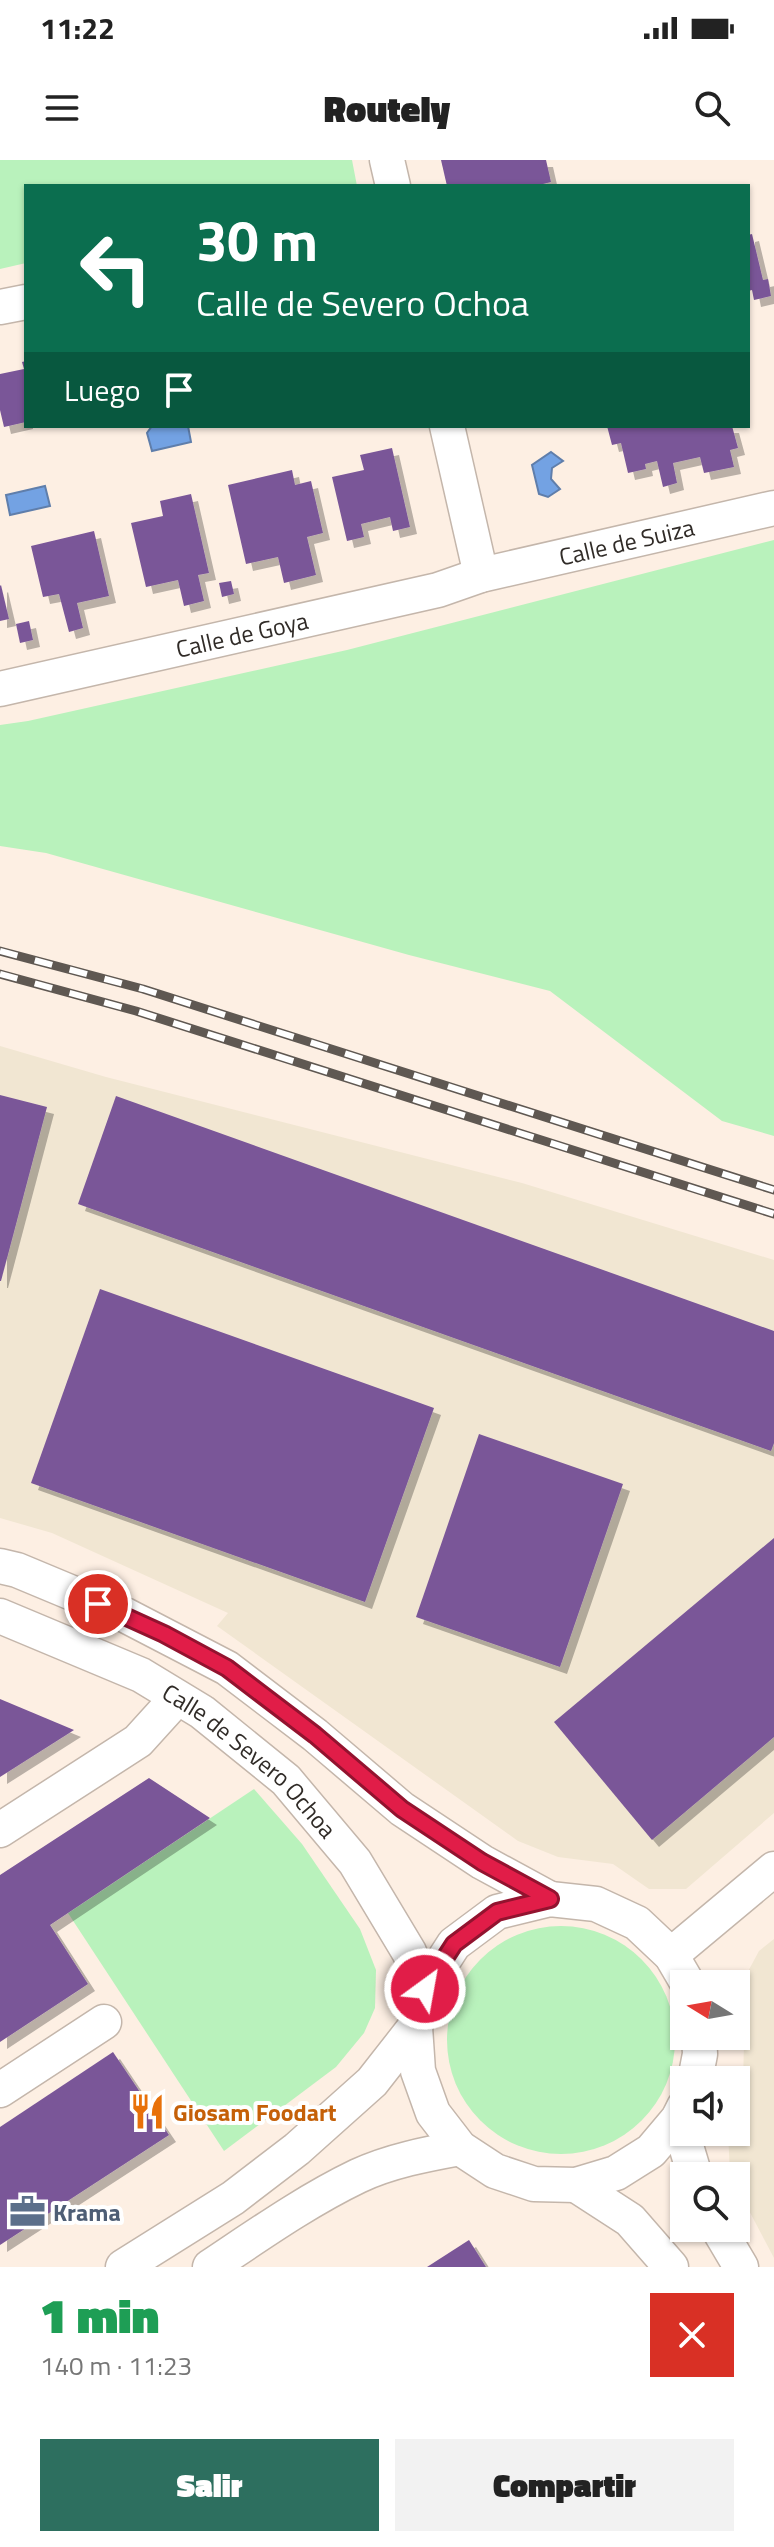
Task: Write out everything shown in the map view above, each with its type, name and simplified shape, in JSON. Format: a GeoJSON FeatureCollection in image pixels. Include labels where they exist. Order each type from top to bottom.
{"type":"FeatureCollection","features":[{"type":"Feature","properties":{"kind":"street"},"geometry":{"type":"LineString","coordinates":[[387,160],[393,184]]}},
{"type":"Feature","properties":{"kind":"street"},"geometry":{"type":"LineString","coordinates":[[0,307],[24,302]]}},
{"type":"Feature","properties":{"kind":"street"},"geometry":{"type":"LineString","coordinates":[[447,428],[481,575]]}},
{"type":"Feature","properties":{"kind":"street","name":"Calle de Suiza"},"geometry":{"type":"LineString","coordinates":[[481,575],[774,508]]}},
{"type":"Feature","properties":{"kind":"street","name":"Calle de Goya"},"geometry":{"type":"LineString","coordinates":[[0,689],[423,594],[481,575]]}},
{"type":"Feature","properties":{"kind":"street"},"geometry":{"type":"LineString","coordinates":[[0,1566],[17,1570],[125,1615],[227,1668],[315,1735],[402,1809],[482,1862],[550,1899]]}},
{"type":"Feature","properties":{"kind":"street","name":"Calle de Severo Ochoa"},"geometry":{"type":"LineString","coordinates":[[0,1616],[141,1675],[202,1712],[286,1780],[355,1862],[409,1952],[425,1989]]}},
{"type":"Feature","properties":{"kind":"street"},"geometry":{"type":"LineString","coordinates":[[0,1830],[138,1741],[177,1698]]}},
{"type":"Feature","properties":{"kind":"street"},"geometry":{"type":"LineString","coordinates":[[671,1955],[774,1869]]}},
{"type":"Feature","properties":{"kind":"street"},"geometry":{"type":"LineString","coordinates":[[670,2127],[651,2151],[616,2173],[576,2185],[534,2184],[495,2171],[460,2148],[433,2113],[418,2071],[415,2027],[425,1989],[454,1944],[497,1912],[550,1899],[596,1904],[637,1923],[671,1955],[680,1970]]}},
{"type":"Feature","properties":{"kind":"street"},"geometry":{"type":"LineString","coordinates":[[0,2090],[104,2022]]}},
{"type":"Feature","properties":{"kind":"street"},"geometry":{"type":"LineString","coordinates":[[123,2267],[233,2198],[297,2149],[372,2082],[415,2027]]}},
{"type":"Feature","properties":{"kind":"street"},"geometry":{"type":"LineString","coordinates":[[210,2267],[310,2202],[361,2174],[426,2154],[460,2148]]}},
{"type":"Feature","properties":{"kind":"street"},"geometry":{"type":"LineString","coordinates":[[576,2185],[630,2220],[671,2267]]}},
{"type":"Feature","properties":{"kind":"street"},"geometry":{"type":"LineString","coordinates":[[726,2242],[741,2267]]}},
{"type":"Feature","properties":{"kind":"shaded area"},"geometry":{"type":"Polygon","coordinates":[[[0,1046],[106,1077],[522,1183],[774,1260],[774,1813],[686,1889],[649,1889],[613,1864],[558,1857],[518,1841],[217,1626],[228,1613],[52,1533],[0,1518],[0,1046]]]}},
{"type":"Feature","properties":{"kind":"shaded area"},"geometry":{"type":"Polygon","coordinates":[[[774,1939],[774,2258],[750,2213],[750,2162],[729,2162],[729,2146],[750,2146],[750,2066],[743,2066],[744,2050],[750,2050],[749,1970],[759,1951],[774,1939]]]}},
{"type":"Feature","properties":{"kind":"green space"},"geometry":{"type":"Polygon","coordinates":[[[0,160],[352,160],[357,184],[24,184],[24,263],[0,269],[0,160]]]}},
{"type":"Feature","properties":{"kind":"green space"},"geometry":{"type":"Polygon","coordinates":[[[774,540],[774,1136],[722,1121],[550,991],[409,955],[46,853],[0,846],[0,725],[347,650],[774,540]]]}},
{"type":"Feature","properties":{"kind":"green space"},"geometry":{"type":"Polygon","coordinates":[[[254,1789],[302,1844],[360,1929],[376,1970],[375,2008],[364,2033],[336,2067],[224,2151],[68,1913],[254,1789]]]}},
{"type":"Feature","properties":{"kind":"green space"},"geometry":{"type":"Polygon","coordinates":[[[561,1926],[605,1934],[642,1959],[667,1996],[670,2050],[674,2050],[667,2084],[642,2121],[605,2146],[561,2154],[517,2146],[480,2121],[455,2084],[447,2040],[455,1996],[480,1959],[517,1934],[561,1926]]]}},
{"type":"Feature","properties":{"kind":"water"},"geometry":{"type":"Polygon","coordinates":[[[151,428],[188,428],[191,442],[152,451],[147,433],[151,428]]]}},
{"type":"Feature","properties":{"kind":"water"},"geometry":{"type":"Polygon","coordinates":[[[551,452],[563,461],[552,468],[551,479],[560,489],[548,497],[539,494],[532,465],[551,452]]]}},
{"type":"Feature","properties":{"kind":"water"},"geometry":{"type":"Polygon","coordinates":[[[45,486],[50,506],[10,515],[6,495],[45,486]]]}},
{"type":"Feature","properties":{"kind":"building"},"geometry":{"type":"Polygon","coordinates":[[[441,160],[546,160],[551,182],[543,184],[447,184],[441,160]]]}},
{"type":"Feature","properties":{"kind":"building"},"geometry":{"type":"Polygon","coordinates":[[[750,234],[763,280],[768,279],[771,296],[754,300],[750,290],[750,234]]]}},
{"type":"Feature","properties":{"kind":"building"},"geometry":{"type":"Polygon","coordinates":[[[24,369],[24,422],[4,427],[0,410],[0,374],[24,369]]]}},
{"type":"Feature","properties":{"kind":"building"},"geometry":{"type":"Polygon","coordinates":[[[608,428],[733,428],[738,448],[730,450],[734,467],[704,473],[700,457],[673,463],[677,483],[663,487],[657,461],[645,464],[646,469],[628,473],[621,443],[612,445],[608,428]]]}},
{"type":"Feature","properties":{"kind":"building"},"geometry":{"type":"Polygon","coordinates":[[[392,448],[410,527],[393,531],[390,517],[361,524],[364,537],[347,541],[332,477],[364,470],[360,455],[392,448]]]}},
{"type":"Feature","properties":{"kind":"building"},"geometry":{"type":"Polygon","coordinates":[[[292,470],[295,485],[311,481],[323,533],[307,537],[316,575],[284,583],[278,557],[246,564],[228,485],[292,470]]]}},
{"type":"Feature","properties":{"kind":"building"},"geometry":{"type":"Polygon","coordinates":[[[191,494],[209,573],[198,575],[204,601],[184,606],[178,580],[146,587],[131,523],[163,516],[160,501],[191,494]]]}},
{"type":"Feature","properties":{"kind":"building"},"geometry":{"type":"Polygon","coordinates":[[[94,531],[109,596],[77,603],[83,628],[69,632],[59,594],[43,597],[31,546],[94,531]]]}},
{"type":"Feature","properties":{"kind":"building"},"geometry":{"type":"Polygon","coordinates":[[[231,581],[234,594],[222,597],[219,583],[231,581]]]}},
{"type":"Feature","properties":{"kind":"building"},"geometry":{"type":"Polygon","coordinates":[[[0,586],[9,619],[0,621],[0,586]]]}},
{"type":"Feature","properties":{"kind":"building"},"geometry":{"type":"Polygon","coordinates":[[[29,621],[33,640],[20,643],[16,624],[29,621]]]}},
{"type":"Feature","properties":{"kind":"building"},"geometry":{"type":"Polygon","coordinates":[[[0,1095],[47,1107],[1,1281],[0,1281],[0,1095]]]}},
{"type":"Feature","properties":{"kind":"building"},"geometry":{"type":"Polygon","coordinates":[[[116,1096],[774,1331],[774,1443],[771,1451],[78,1204],[116,1096]]]}},
{"type":"Feature","properties":{"kind":"building"},"geometry":{"type":"Polygon","coordinates":[[[100,1289],[434,1408],[365,1602],[31,1483],[100,1289]]]}},
{"type":"Feature","properties":{"kind":"building"},"geometry":{"type":"Polygon","coordinates":[[[479,1434],[623,1484],[560,1667],[416,1617],[479,1434]]]}},
{"type":"Feature","properties":{"kind":"building"},"geometry":{"type":"Polygon","coordinates":[[[774,1538],[774,1737],[652,1840],[554,1722],[774,1538]]]}},
{"type":"Feature","properties":{"kind":"building"},"geometry":{"type":"Polygon","coordinates":[[[0,1699],[74,1730],[0,1777],[0,1699]]]}},
{"type":"Feature","properties":{"kind":"building"},"geometry":{"type":"Polygon","coordinates":[[[149,1778],[210,1818],[50,1925],[88,1984],[0,2042],[0,1875],[149,1778]]]}},
{"type":"Feature","properties":{"kind":"building"},"geometry":{"type":"Polygon","coordinates":[[[113,2052],[169,2135],[0,2245],[0,2127],[113,2052]]]}},
{"type":"Feature","properties":{"kind":"building"},"geometry":{"type":"Polygon","coordinates":[[[469,2240],[486,2267],[427,2267],[469,2240]]]}},
{"type":"Feature","properties":{"kind":"railway"},"geometry":{"type":"LineString","coordinates":[[0,951],[143,989],[774,1190]]}},
{"type":"Feature","properties":{"kind":"railway"},"geometry":{"type":"LineString","coordinates":[[0,974],[136,1011],[774,1214]]}},
{"type":"Feature","properties":{"kind":"place","name":"Giosam Foodart"},"geometry":{"type":"Point","coordinates":[147,2112]}},
{"type":"Feature","properties":{"kind":"place","name":"Krama"},"geometry":{"type":"Point","coordinates":[27,2212]}},
{"type":"Feature","properties":{"kind":"route"},"geometry":{"type":"LineString","coordinates":[[98,1604],[164,1634],[227,1668],[315,1735],[402,1809],[482,1862],[550,1899],[497,1912],[454,1944],[425,1989]]}}]}
